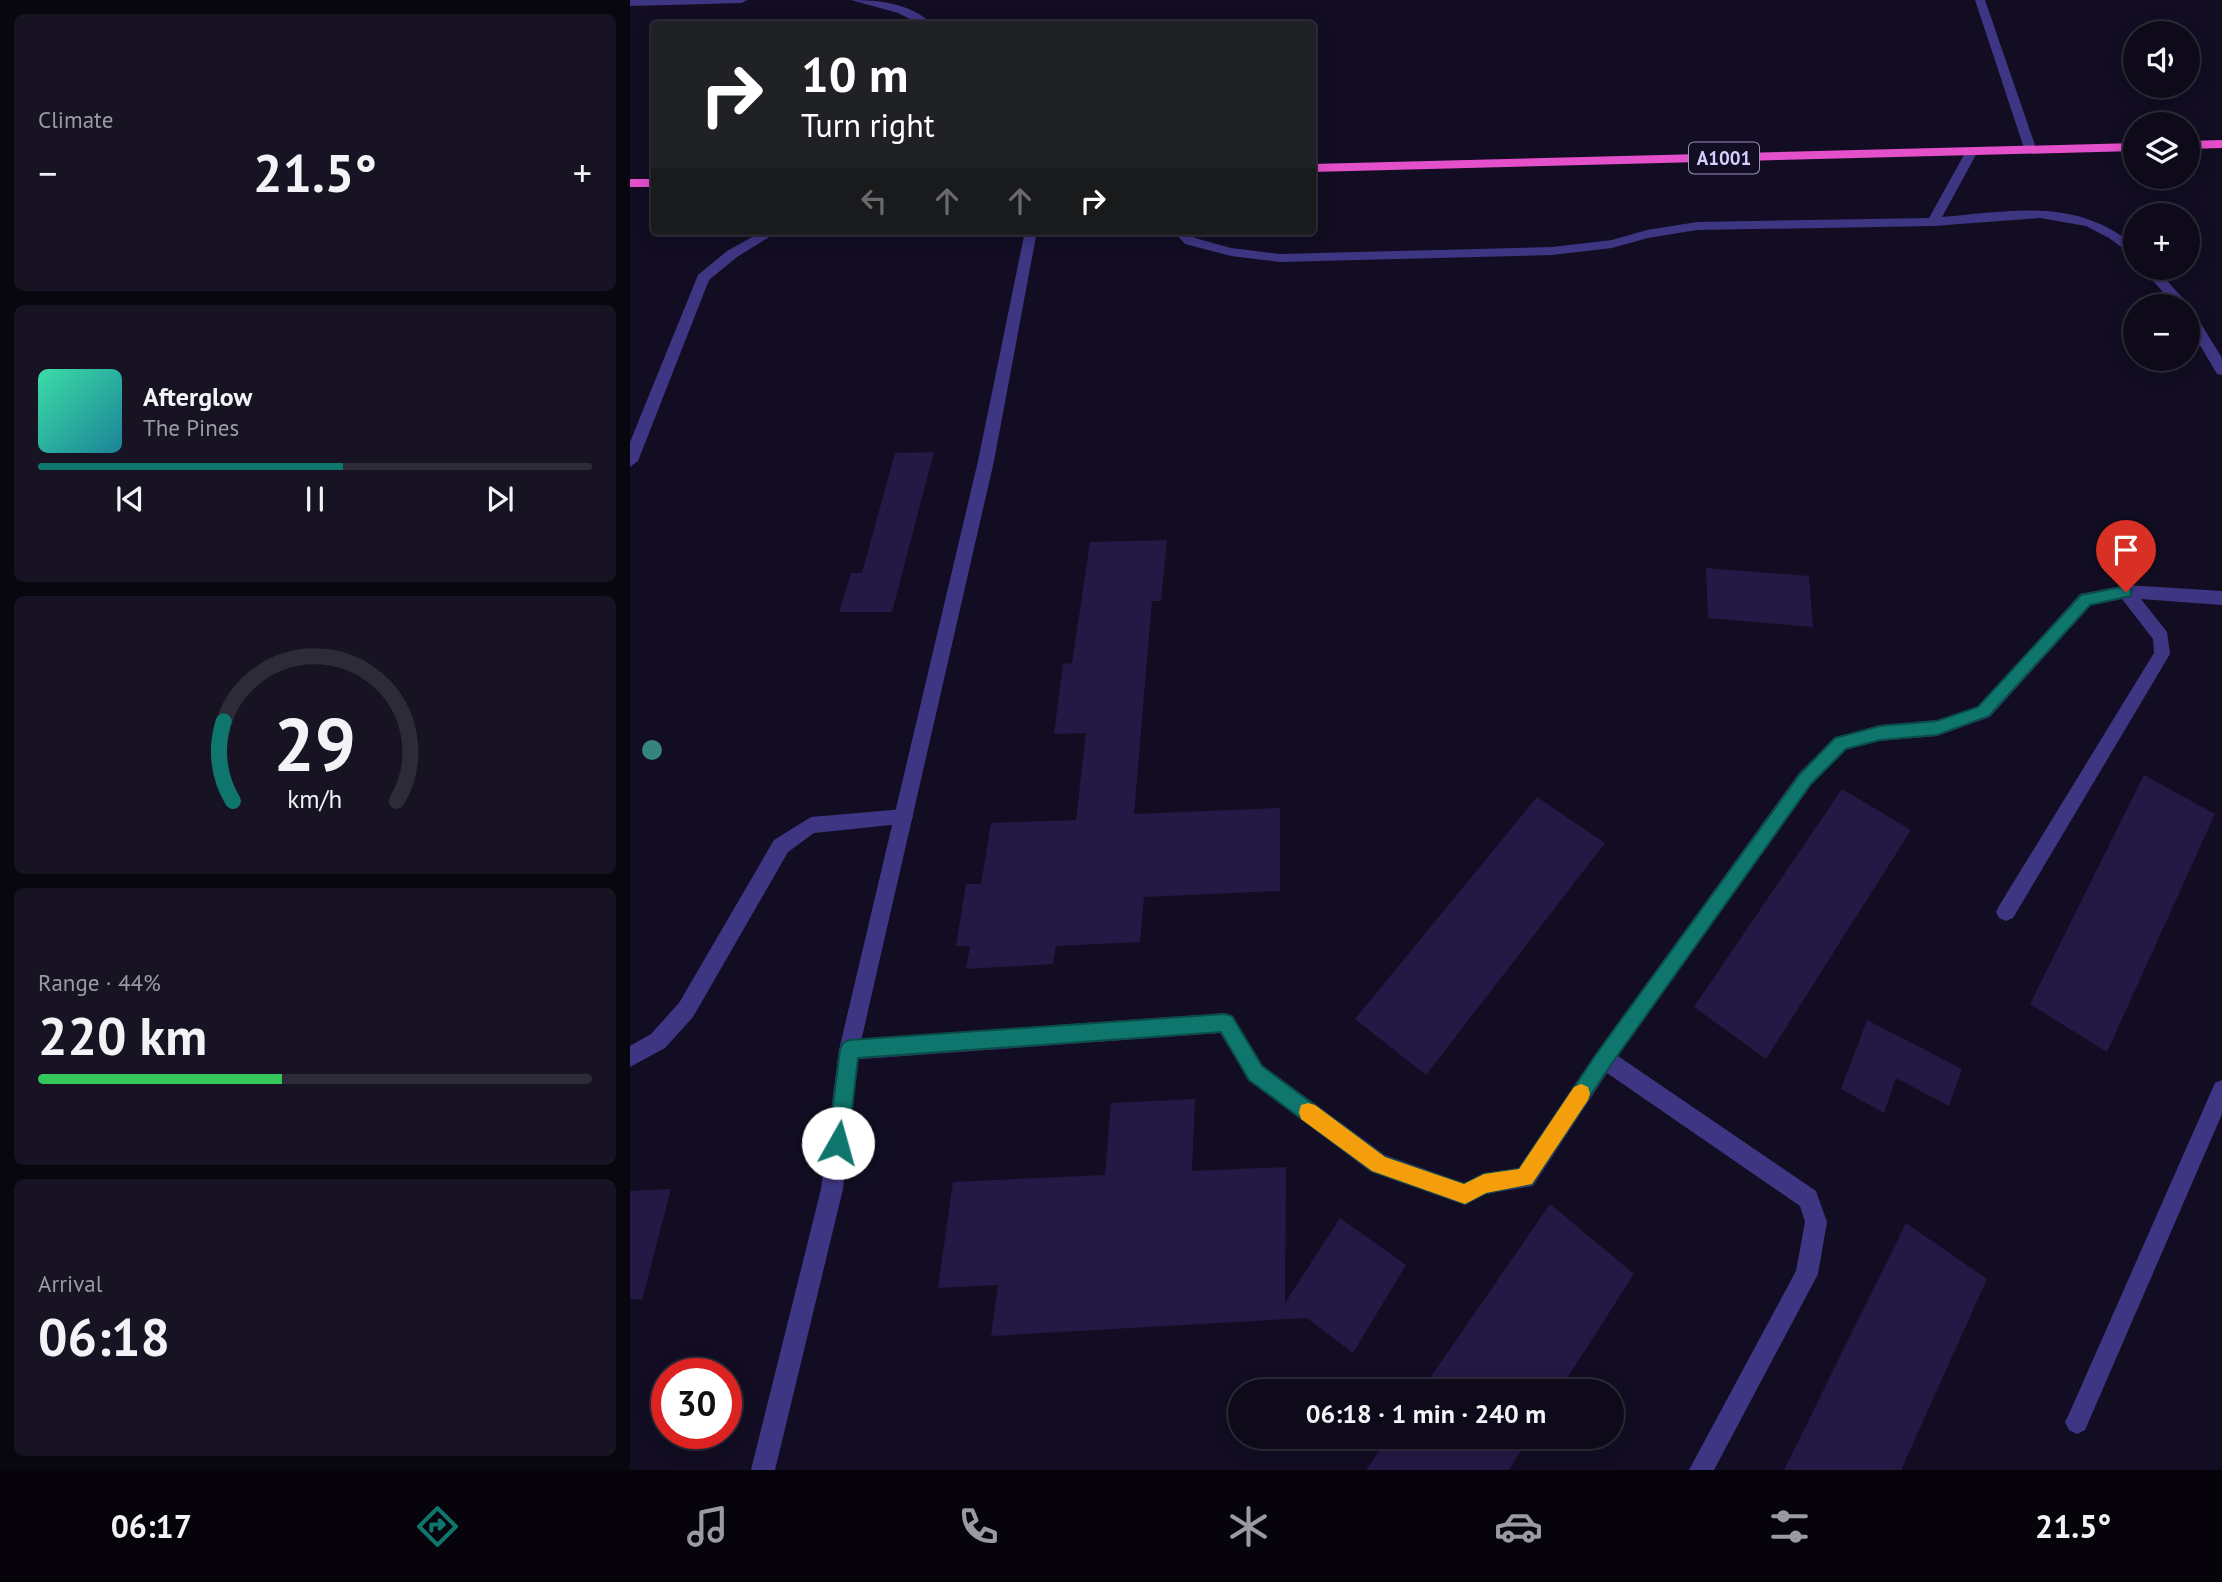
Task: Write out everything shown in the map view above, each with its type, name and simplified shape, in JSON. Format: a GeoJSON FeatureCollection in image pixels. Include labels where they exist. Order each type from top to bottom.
{"type":"FeatureCollection","features":[{"type":"Feature","properties":{"kind":"highway"},"geometry":{"type":"LineString","coordinates":[[2200,145],[2222,144]]}},
{"type":"Feature","properties":{"kind":"highway","name":"A1001"},"geometry":{"type":"LineString","coordinates":[[1316,168],[2123,147]]}},
{"type":"Feature","properties":{"kind":"highway"},"geometry":{"type":"LineString","coordinates":[[630,183],[651,183]]}},
{"type":"Feature","properties":{"kind":"street"},"geometry":{"type":"LineString","coordinates":[[630,3],[741,0]]}},
{"type":"Feature","properties":{"kind":"street"},"geometry":{"type":"LineString","coordinates":[[856,0],[884,5],[922,21]]}},
{"type":"Feature","properties":{"kind":"street"},"geometry":{"type":"LineString","coordinates":[[1980,0],[2031,151]]}},
{"type":"Feature","properties":{"kind":"street"},"geometry":{"type":"LineString","coordinates":[[1933,222],[1971,153]]}},
{"type":"Feature","properties":{"kind":"street"},"geometry":{"type":"LineString","coordinates":[[1183,235],[1190,241],[1231,252],[1280,258],[1552,251],[1612,244],[1647,234],[1697,226],[1933,222],[2058,213],[2091,221],[2123,240]]}},
{"type":"Feature","properties":{"kind":"street"},"geometry":{"type":"LineString","coordinates":[[630,461],[693,310],[703,278],[732,254],[767,235]]}},
{"type":"Feature","properties":{"kind":"street"},"geometry":{"type":"LineString","coordinates":[[763,1470],[832,1189],[849,1050],[986,461],[1030,235]]}},
{"type":"Feature","properties":{"kind":"street"},"geometry":{"type":"LineString","coordinates":[[2159,280],[2172,294]]}},
{"type":"Feature","properties":{"kind":"street"},"geometry":{"type":"LineString","coordinates":[[2200,334],[2222,370]]}},
{"type":"Feature","properties":{"kind":"street"},"geometry":{"type":"LineString","coordinates":[[849,1050],[1225,1023],[1256,1073],[1379,1164],[1465,1194],[1484,1184],[1525,1178],[1604,1059],[1805,779],[1841,743],[1880,733],[1937,728],[1984,712],[2086,599],[2126,592],[2222,598]]}},
{"type":"Feature","properties":{"kind":"street"},"geometry":{"type":"LineString","coordinates":[[2006,912],[2162,654],[2161,637],[2126,592]]}},
{"type":"Feature","properties":{"kind":"street"},"geometry":{"type":"LineString","coordinates":[[630,1057],[658,1041],[686,1010],[781,846],[811,825],[904,817]]}},
{"type":"Feature","properties":{"kind":"street"},"geometry":{"type":"LineString","coordinates":[[1604,1059],[1808,1199],[1816,1222],[1807,1274],[1701,1470]]}},
{"type":"Feature","properties":{"kind":"street"},"geometry":{"type":"LineString","coordinates":[[2077,1422],[2222,1090]]}},
{"type":"Feature","properties":{"kind":"building"},"geometry":{"type":"Polygon","coordinates":[[[934,452],[892,612],[839,612],[851,573],[862,573],[895,453],[934,452]]]}},
{"type":"Feature","properties":{"kind":"building"},"geometry":{"type":"Polygon","coordinates":[[[1167,540],[1161,601],[1152,601],[1134,814],[1280,808],[1280,891],[1144,897],[1140,942],[1056,946],[1053,964],[966,969],[970,946],[956,946],[966,884],[981,884],[991,823],[1076,820],[1086,733],[1054,734],[1063,664],[1072,663],[1090,542],[1167,540]]]}},
{"type":"Feature","properties":{"kind":"building"},"geometry":{"type":"Polygon","coordinates":[[[1706,568],[1809,576],[1813,627],[1708,618],[1706,568]]]}},
{"type":"Feature","properties":{"kind":"building"},"geometry":{"type":"Polygon","coordinates":[[[2144,775],[2215,814],[2107,1052],[2030,1004],[2144,775]]]}},
{"type":"Feature","properties":{"kind":"building"},"geometry":{"type":"Polygon","coordinates":[[[1842,789],[1911,830],[1766,1059],[1694,1007],[1842,789]]]}},
{"type":"Feature","properties":{"kind":"building"},"geometry":{"type":"Polygon","coordinates":[[[1537,797],[1605,843],[1426,1075],[1355,1019],[1537,797]]]}},
{"type":"Feature","properties":{"kind":"building"},"geometry":{"type":"Polygon","coordinates":[[[1867,1020],[1962,1069],[1949,1106],[1896,1078],[1884,1113],[1841,1089],[1867,1020]]]}},
{"type":"Feature","properties":{"kind":"building"},"geometry":{"type":"Polygon","coordinates":[[[1195,1099],[1192,1171],[1286,1167],[1285,1303],[1340,1218],[1406,1265],[1353,1353],[1307,1318],[991,1336],[998,1285],[938,1288],[953,1182],[1105,1175],[1111,1103],[1195,1099]]]}},
{"type":"Feature","properties":{"kind":"building"},"geometry":{"type":"Polygon","coordinates":[[[671,1189],[642,1300],[630,1299],[630,1191],[671,1189]]]}},
{"type":"Feature","properties":{"kind":"building"},"geometry":{"type":"Polygon","coordinates":[[[1550,1204],[1634,1274],[1567,1379],[1429,1379],[1550,1204]]]}},
{"type":"Feature","properties":{"kind":"building"},"geometry":{"type":"Polygon","coordinates":[[[1906,1223],[1987,1279],[1901,1470],[1784,1470],[1906,1223]]]}},
{"type":"Feature","properties":{"kind":"building"},"geometry":{"type":"Polygon","coordinates":[[[1381,1449],[1522,1449],[1509,1470],[1366,1470],[1381,1449]]]}},
{"type":"Feature","properties":{"kind":"slow traffic"},"geometry":{"type":"LineString","coordinates":[[1308,1112],[1379,1164],[1465,1194],[1484,1184],[1525,1178],[1581,1094]]}},
{"type":"Feature","properties":{"kind":"route"},"geometry":{"type":"LineString","coordinates":[[838,1143],[849,1050],[1225,1023],[1256,1073],[1379,1164],[1465,1194],[1484,1184],[1525,1178],[1604,1059],[1805,779],[1841,743],[1880,733],[1937,728],[1984,712],[2086,599],[2126,592]]}}]}
